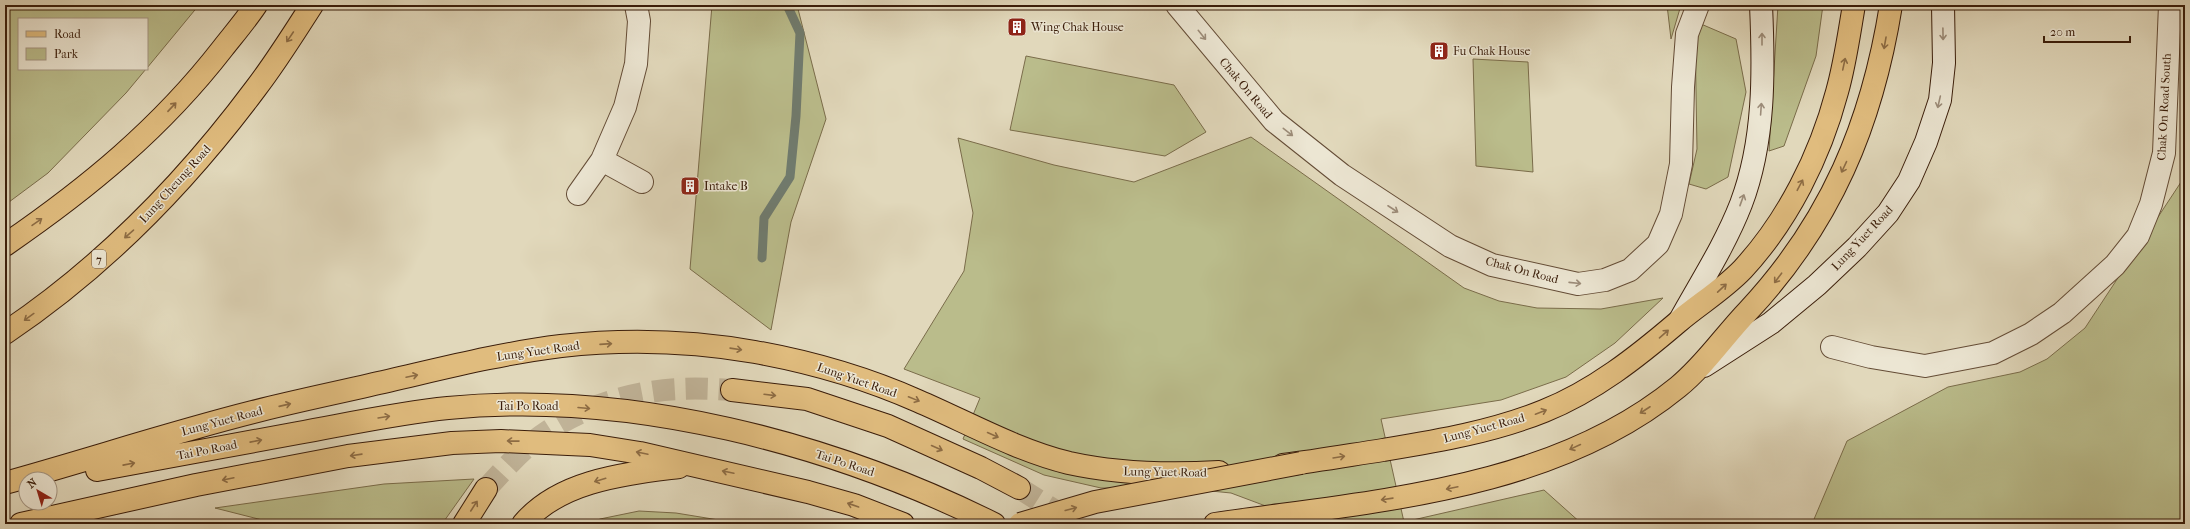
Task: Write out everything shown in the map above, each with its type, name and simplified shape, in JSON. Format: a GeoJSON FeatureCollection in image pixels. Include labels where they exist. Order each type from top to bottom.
{"type":"FeatureCollection","features":[{"type":"Feature","properties":{"kind":"main road"},"geometry":{"type":"LineString","coordinates":[[5,245],[84,187],[145,135],[207,68],[256,5]]}},
{"type":"Feature","properties":{"kind":"main road","name":"Lung Cheung Road"},"geometry":{"type":"LineString","coordinates":[[5,333],[30,316],[118,243],[148,216],[185,176],[256,88],[312,5]]}},
{"type":"Feature","properties":{"kind":"main road","name":"Lung Yuet Road"},"geometry":{"type":"LineString","coordinates":[[5,484],[252,413],[498,356],[561,346],[629,342],[707,346],[756,352],[806,363],[856,378],[915,400],[1032,451],[1066,462],[1104,470],[1146,473],[1197,473],[1250,470],[1301,463],[1461,436],[1544,411],[1587,390],[1624,366],[1680,320],[1714,296],[1743,269],[1769,237],[1789,206],[1809,169],[1825,130],[1838,92],[1854,5]]}},
{"type":"Feature","properties":{"kind":"main road","name":"Lung Yuet Road"},"geometry":{"type":"LineString","coordinates":[[1215,524],[1426,493],[1500,475],[1558,455],[1611,431],[1644,411],[1677,388],[1700,368],[1788,264],[1813,227],[1832,192],[1854,145],[1873,93],[1884,49],[1891,5]]}},
{"type":"Feature","properties":{"kind":"main road"},"geometry":{"type":"LineString","coordinates":[[732,390],[807,399],[888,426],[981,468],[1019,488]]}},
{"type":"Feature","properties":{"kind":"main road","name":"Tai Po Road"},"geometry":{"type":"LineString","coordinates":[[58,477],[384,417],[450,408],[568,406],[627,412],[694,422],[820,454],[880,474],[950,502],[994,524]]}},
{"type":"Feature","properties":{"kind":"main road"},"geometry":{"type":"LineString","coordinates":[[21,524],[273,469],[348,456],[452,443],[501,440],[590,445],[640,453],[808,492],[854,505],[903,524]]}},
{"type":"Feature","properties":{"kind":"main road"},"geometry":{"type":"LineString","coordinates":[[1020,524],[1095,502],[1301,463]]}},
{"type":"Feature","properties":{"kind":"main road"},"geometry":{"type":"LineString","coordinates":[[526,520],[566,492],[603,479],[694,465]]}},
{"type":"Feature","properties":{"kind":"main road"},"geometry":{"type":"LineString","coordinates":[[5,487],[18,485]]}},
{"type":"Feature","properties":{"kind":"main road"},"geometry":{"type":"LineString","coordinates":[[464,524],[486,489]]}},
{"type":"Feature","properties":{"kind":"street"},"geometry":{"type":"LineString","coordinates":[[578,194],[602,160],[625,107],[636,64],[638,21],[636,5]]}},
{"type":"Feature","properties":{"kind":"street","name":"Chak On Road"},"geometry":{"type":"LineString","coordinates":[[1177,5],[1274,121],[1342,175],[1450,246],[1492,265],[1578,284],[1605,280],[1630,270],[1658,244],[1671,214],[1681,164],[1683,87],[1687,34],[1698,5]]}},
{"type":"Feature","properties":{"kind":"street","name":"Lung Yuet Road"},"geometry":{"type":"LineString","coordinates":[[1680,320],[1726,236],[1741,204],[1750,174],[1761,111],[1761,5]]}},
{"type":"Feature","properties":{"kind":"street","name":"Lung Yuet Road"},"geometry":{"type":"LineString","coordinates":[[1700,368],[1771,324],[1817,285],[1857,247],[1888,213],[1909,181],[1926,142],[1940,100],[1944,63],[1943,5]]}},
{"type":"Feature","properties":{"kind":"street","name":"Chak On Road South"},"geometry":{"type":"LineString","coordinates":[[1832,347],[1871,358],[1925,366],[1993,353],[2032,334],[2062,313],[2115,265],[2138,236],[2151,204],[2164,153],[2170,5]]}},
{"type":"Feature","properties":{"kind":"street"},"geometry":{"type":"LineString","coordinates":[[602,160],[642,182]]}},
{"type":"Feature","properties":{"kind":"green space"},"geometry":{"type":"Polygon","coordinates":[[[5,5],[199,5],[148,67],[148,18],[18,18],[18,70],[145,70],[126,93],[48,173],[5,205],[5,5]]]}},
{"type":"Feature","properties":{"kind":"green space"},"geometry":{"type":"Polygon","coordinates":[[[712,5],[797,5],[826,119],[791,222],[771,330],[690,269],[712,5]]]}},
{"type":"Feature","properties":{"kind":"green space"},"geometry":{"type":"Polygon","coordinates":[[[1667,5],[1681,5],[1671,39],[1667,5]]]}},
{"type":"Feature","properties":{"kind":"green space"},"geometry":{"type":"Polygon","coordinates":[[[1778,5],[1823,5],[1816,56],[1784,146],[1769,151],[1778,5]]]}},
{"type":"Feature","properties":{"kind":"green space"},"geometry":{"type":"Polygon","coordinates":[[[1701,24],[1736,39],[1746,92],[1728,177],[1706,189],[1689,184],[1697,149],[1695,33],[1701,24]]]}},
{"type":"Feature","properties":{"kind":"green space"},"geometry":{"type":"Polygon","coordinates":[[[1026,56],[1174,85],[1206,132],[1165,156],[1010,130],[1026,56]]]}},
{"type":"Feature","properties":{"kind":"green space"},"geometry":{"type":"Polygon","coordinates":[[[1473,59],[1528,62],[1533,172],[1476,166],[1473,59]]]}},
{"type":"Feature","properties":{"kind":"green space"},"geometry":{"type":"Polygon","coordinates":[[[1251,137],[1464,288],[1499,301],[1537,308],[1601,309],[1663,298],[1615,343],[1566,377],[1501,400],[1381,419],[1404,522],[1544,490],[1582,524],[1288,524],[1271,508],[1231,493],[1181,488],[1101,488],[1044,475],[963,439],[980,398],[904,369],[964,271],[973,213],[958,138],[1054,165],[1134,182],[1251,137]]]}},
{"type":"Feature","properties":{"kind":"green space"},"geometry":{"type":"Polygon","coordinates":[[[2185,176],[2185,524],[1812,524],[1847,441],[1948,387],[2020,372],[2047,359],[2085,328],[2185,176]]]}},
{"type":"Feature","properties":{"kind":"green space"},"geometry":{"type":"Polygon","coordinates":[[[474,479],[442,524],[278,524],[215,508],[384,484],[474,479]]]}},
{"type":"Feature","properties":{"kind":"green space"},"geometry":{"type":"Polygon","coordinates":[[[639,511],[676,513],[743,524],[591,524],[600,519],[639,511]]]}},
{"type":"Feature","properties":{"kind":"waterway"},"geometry":{"type":"LineString","coordinates":[[762,258],[764,218],[790,177],[796,116],[800,33],[787,5]]}},
{"type":"Feature","properties":{"kind":"tunnel"},"geometry":{"type":"LineString","coordinates":[[486,489],[528,446],[544,434],[580,413],[600,405],[640,394],[680,389],[732,390]]}},
{"type":"Feature","properties":{"kind":"tunnel"},"geometry":{"type":"LineString","coordinates":[[1019,488],[1076,524]]}},
{"type":"Feature","properties":{"kind":"place","name":"Wing Chak House"},"geometry":{"type":"Point","coordinates":[1017,27]}},
{"type":"Feature","properties":{"kind":"place","name":"Fu Chak House"},"geometry":{"type":"Point","coordinates":[1439,51]}},
{"type":"Feature","properties":{"kind":"place","name":"Intake B"},"geometry":{"type":"Point","coordinates":[690,186]}}]}
